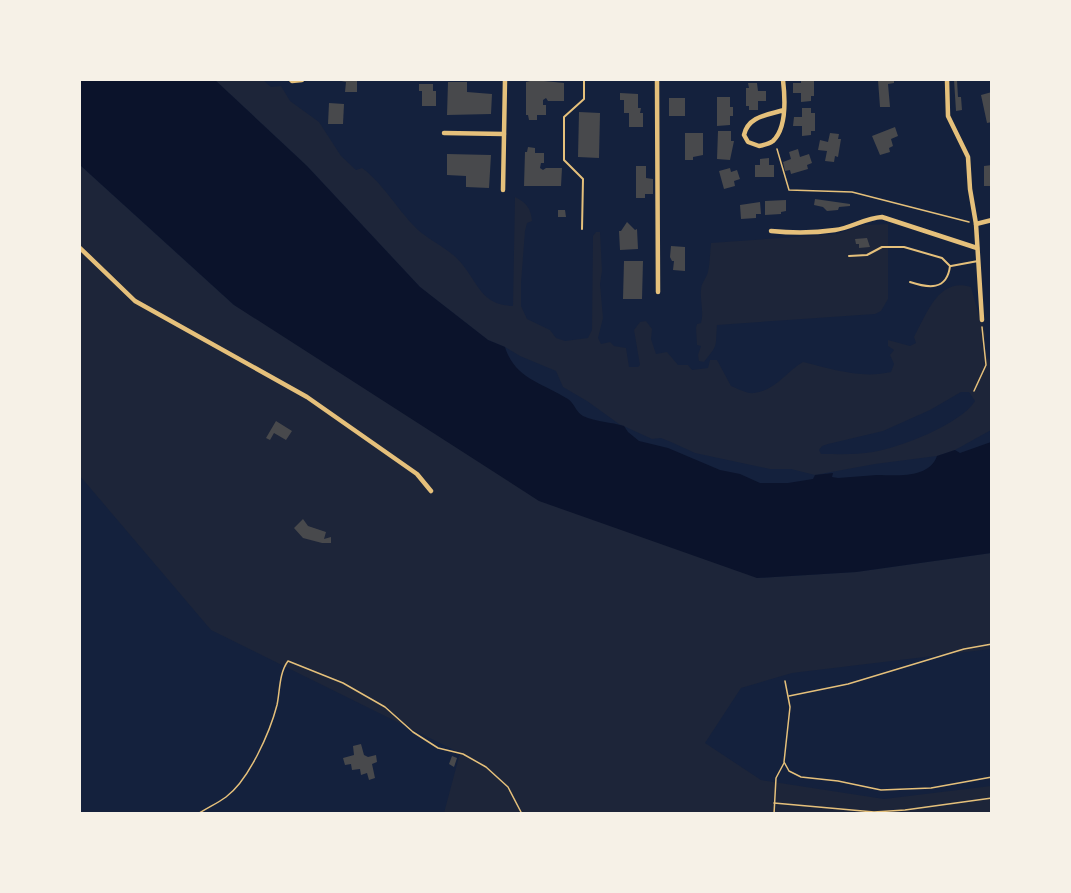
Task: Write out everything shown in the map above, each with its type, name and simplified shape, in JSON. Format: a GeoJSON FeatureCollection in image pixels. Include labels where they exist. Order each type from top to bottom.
{"type":"FeatureCollection","features":[{"type":"Feature","properties":{"kind":"street"},"geometry":{"type":"LineString","coordinates":[[291,80],[302,80]]}},
{"type":"Feature","properties":{"kind":"street"},"geometry":{"type":"LineString","coordinates":[[502,190],[505,80]]}},
{"type":"Feature","properties":{"kind":"street"},"geometry":{"type":"LineString","coordinates":[[657,80],[658,292]]}},
{"type":"Feature","properties":{"kind":"street"},"geometry":{"type":"LineString","coordinates":[[783,80],[784,110],[780,128],[774,140],[759,146],[753,146],[748,142],[744,135],[745,127],[751,120],[784,110]]}},
{"type":"Feature","properties":{"kind":"street"},"geometry":{"type":"LineString","coordinates":[[947,80],[948,116],[968,157],[970,189],[976,224],[982,320]]}},
{"type":"Feature","properties":{"kind":"street"},"geometry":{"type":"LineString","coordinates":[[444,133],[504,134]]}},
{"type":"Feature","properties":{"kind":"street"},"geometry":{"type":"LineString","coordinates":[[771,231],[837,230],[882,217],[977,248]]}},
{"type":"Feature","properties":{"kind":"street"},"geometry":{"type":"LineString","coordinates":[[976,224],[992,220]]}},
{"type":"Feature","properties":{"kind":"street"},"geometry":{"type":"LineString","coordinates":[[80,248],[135,301],[307,397],[417,474],[431,491]]}},
{"type":"Feature","properties":{"kind":"lane"},"geometry":{"type":"LineString","coordinates":[[582,229],[583,179],[564,160],[564,117],[584,99],[584,80]]}},
{"type":"Feature","properties":{"kind":"lane"},"geometry":{"type":"LineString","coordinates":[[849,256],[867,255],[882,247],[904,247],[942,258],[950,266]]}},
{"type":"Feature","properties":{"kind":"lane"},"geometry":{"type":"LineString","coordinates":[[950,266],[978,261]]}},
{"type":"Feature","properties":{"kind":"lane"},"geometry":{"type":"LineString","coordinates":[[910,282],[928,287],[937,286],[949,274],[950,266]]}},
{"type":"Feature","properties":{"kind":"path"},"geometry":{"type":"LineString","coordinates":[[774,140],[789,190],[852,192],[976,224]]}},
{"type":"Feature","properties":{"kind":"path"},"geometry":{"type":"LineString","coordinates":[[974,391],[986,364],[982,320]]}},
{"type":"Feature","properties":{"kind":"path"},"geometry":{"type":"LineString","coordinates":[[788,696],[848,684],[964,649],[992,644]]}},
{"type":"Feature","properties":{"kind":"path"},"geometry":{"type":"LineString","coordinates":[[198,813],[227,797],[239,784],[259,750],[277,706],[283,666],[288,661],[343,683],[385,707],[413,732],[438,748],[463,754],[486,767],[508,787],[522,813]]}},
{"type":"Feature","properties":{"kind":"path"},"geometry":{"type":"LineString","coordinates":[[774,813],[776,778],[784,762],[789,725],[790,707],[785,681]]}},
{"type":"Feature","properties":{"kind":"path"},"geometry":{"type":"LineString","coordinates":[[784,762],[789,771],[801,777],[881,790],[931,788],[992,777]]}},
{"type":"Feature","properties":{"kind":"path"},"geometry":{"type":"LineString","coordinates":[[774,803],[874,812],[992,798]]}},
{"type":"Feature","properties":{"kind":"shaded area"},"geometry":{"type":"Polygon","coordinates":[[[80,80],[215,80],[307,166],[420,287],[488,340],[505,347],[510,358],[523,373],[568,399],[583,416],[624,426],[639,441],[668,448],[720,470],[740,474],[760,483],[788,483],[813,479],[815,475],[833,473],[832,477],[838,478],[911,474],[927,469],[937,456],[955,450],[960,453],[991,442],[991,553],[856,572],[757,578],[539,501],[234,305],[80,165],[80,80]]]}},
{"type":"Feature","properties":{"kind":"shaded area"},"geometry":{"type":"Polygon","coordinates":[[[215,80],[263,80],[271,87],[281,86],[290,101],[319,122],[341,156],[356,170],[362,168],[370,174],[418,230],[458,259],[482,292],[494,302],[503,305],[513,306],[515,197],[523,202],[531,213],[532,221],[527,223],[525,231],[521,306],[527,319],[550,330],[556,338],[565,341],[588,338],[592,330],[593,236],[596,232],[600,232],[602,271],[600,284],[603,318],[598,338],[601,344],[610,342],[614,346],[626,348],[629,367],[638,367],[640,365],[634,330],[640,322],[646,321],[652,329],[651,339],[656,354],[667,352],[678,365],[688,365],[692,370],[708,368],[710,360],[717,360],[731,386],[749,393],[775,385],[803,362],[858,374],[891,372],[894,364],[890,355],[894,350],[888,346],[888,340],[910,346],[916,343],[914,337],[929,308],[942,292],[960,285],[971,287],[986,336],[982,346],[991,361],[991,430],[955,450],[937,456],[815,475],[791,469],[770,469],[695,453],[661,438],[652,439],[619,424],[563,387],[556,371],[488,340],[420,287],[307,166],[215,80]],[[961,392],[930,410],[883,431],[828,444],[819,450],[821,454],[867,453],[913,440],[943,426],[968,410],[975,401],[969,392],[961,392]]]}},
{"type":"Feature","properties":{"kind":"shaded area"},"geometry":{"type":"Polygon","coordinates":[[[80,165],[234,305],[757,578],[856,572],[991,553],[991,649],[792,673],[741,688],[705,743],[761,780],[884,799],[991,786],[991,813],[444,813],[460,753],[211,630],[80,476],[80,165]]]}},
{"type":"Feature","properties":{"kind":"shaded area"},"geometry":{"type":"Polygon","coordinates":[[[888,224],[888,299],[881,311],[875,314],[717,325],[714,348],[704,362],[699,361],[701,346],[697,345],[696,328],[702,319],[701,288],[708,272],[711,243],[837,234],[863,225],[888,224]]]}},
{"type":"Feature","properties":{"kind":"building"},"geometry":{"type":"Polygon","coordinates":[[[341,80],[357,80],[357,92],[345,92],[346,82],[341,80]]]}},
{"type":"Feature","properties":{"kind":"building"},"geometry":{"type":"Polygon","coordinates":[[[534,80],[564,83],[564,101],[548,101],[546,98],[543,100],[543,105],[546,105],[546,115],[537,115],[537,120],[529,120],[526,115],[526,82],[534,80]]]}},
{"type":"Feature","properties":{"kind":"building"},"geometry":{"type":"Polygon","coordinates":[[[801,80],[814,80],[814,96],[811,96],[811,101],[801,102],[801,93],[793,93],[793,83],[801,83],[801,80]]]}},
{"type":"Feature","properties":{"kind":"building"},"geometry":{"type":"Polygon","coordinates":[[[878,80],[894,80],[894,83],[888,84],[890,107],[880,107],[878,80]]]}},
{"type":"Feature","properties":{"kind":"building"},"geometry":{"type":"Polygon","coordinates":[[[954,80],[957,80],[958,97],[961,97],[962,110],[956,111],[954,80]]]}},
{"type":"Feature","properties":{"kind":"building"},"geometry":{"type":"Polygon","coordinates":[[[448,82],[467,82],[467,92],[492,94],[491,114],[447,115],[448,82]]]}},
{"type":"Feature","properties":{"kind":"building"},"geometry":{"type":"Polygon","coordinates":[[[748,83],[757,83],[758,91],[766,91],[766,101],[758,101],[758,110],[749,110],[749,106],[746,106],[748,83]]]}},
{"type":"Feature","properties":{"kind":"building"},"geometry":{"type":"Polygon","coordinates":[[[419,84],[433,84],[433,91],[436,91],[436,106],[422,106],[422,91],[419,91],[419,84]]]}},
{"type":"Feature","properties":{"kind":"building"},"geometry":{"type":"Polygon","coordinates":[[[992,92],[992,122],[987,123],[981,95],[992,92]]]}},
{"type":"Feature","properties":{"kind":"building"},"geometry":{"type":"Polygon","coordinates":[[[620,93],[638,94],[638,108],[641,108],[640,113],[643,113],[643,127],[629,127],[629,113],[624,113],[624,100],[620,100],[620,93]]]}},
{"type":"Feature","properties":{"kind":"building"},"geometry":{"type":"Polygon","coordinates":[[[717,97],[730,97],[733,116],[730,116],[730,125],[717,126],[717,97]]]}},
{"type":"Feature","properties":{"kind":"building"},"geometry":{"type":"Polygon","coordinates":[[[669,98],[685,98],[685,116],[669,116],[669,98]]]}},
{"type":"Feature","properties":{"kind":"building"},"geometry":{"type":"Polygon","coordinates":[[[329,103],[344,104],[343,124],[328,124],[329,103]]]}},
{"type":"Feature","properties":{"kind":"building"},"geometry":{"type":"Polygon","coordinates":[[[802,108],[811,108],[811,113],[815,113],[815,131],[811,131],[811,135],[802,136],[802,126],[793,126],[794,117],[802,117],[802,108]]]}},
{"type":"Feature","properties":{"kind":"building"},"geometry":{"type":"Polygon","coordinates":[[[579,112],[600,113],[599,158],[578,157],[579,112]]]}},
{"type":"Feature","properties":{"kind":"building"},"geometry":{"type":"Polygon","coordinates":[[[895,127],[898,136],[891,139],[893,146],[889,148],[890,152],[880,155],[872,136],[895,127]]]}},
{"type":"Feature","properties":{"kind":"building"},"geometry":{"type":"Polygon","coordinates":[[[718,131],[731,131],[731,141],[734,141],[730,160],[717,159],[718,131]]]}},
{"type":"Feature","properties":{"kind":"building"},"geometry":{"type":"Polygon","coordinates":[[[685,133],[703,133],[703,155],[693,157],[693,160],[685,160],[685,133]]]}},
{"type":"Feature","properties":{"kind":"building"},"geometry":{"type":"Polygon","coordinates":[[[830,133],[839,134],[838,139],[841,139],[838,157],[835,156],[834,162],[825,161],[827,151],[818,150],[820,140],[828,142],[830,133]]]}},
{"type":"Feature","properties":{"kind":"building"},"geometry":{"type":"Polygon","coordinates":[[[528,147],[535,148],[535,153],[544,153],[544,163],[541,163],[540,168],[543,170],[562,168],[561,186],[524,186],[525,152],[528,147]]]}},
{"type":"Feature","properties":{"kind":"building"},"geometry":{"type":"Polygon","coordinates":[[[798,149],[800,157],[809,154],[812,163],[807,165],[808,169],[791,174],[790,170],[785,171],[783,162],[791,159],[789,152],[798,149]]]}},
{"type":"Feature","properties":{"kind":"building"},"geometry":{"type":"Polygon","coordinates":[[[447,154],[491,155],[489,188],[466,187],[466,176],[447,175],[447,154]]]}},
{"type":"Feature","properties":{"kind":"building"},"geometry":{"type":"Polygon","coordinates":[[[769,158],[769,165],[774,165],[774,177],[755,177],[755,165],[760,165],[760,159],[769,158]]]}},
{"type":"Feature","properties":{"kind":"building"},"geometry":{"type":"Polygon","coordinates":[[[992,165],[992,186],[984,186],[984,166],[992,165]]]}},
{"type":"Feature","properties":{"kind":"building"},"geometry":{"type":"Polygon","coordinates":[[[636,166],[646,166],[646,178],[653,179],[653,194],[645,194],[645,198],[636,198],[636,166]]]}},
{"type":"Feature","properties":{"kind":"building"},"geometry":{"type":"Polygon","coordinates":[[[730,168],[731,172],[737,170],[740,179],[734,181],[735,186],[724,189],[719,171],[730,168]]]}},
{"type":"Feature","properties":{"kind":"building"},"geometry":{"type":"Polygon","coordinates":[[[815,199],[850,204],[850,206],[827,211],[823,207],[814,205],[815,199]]]}},
{"type":"Feature","properties":{"kind":"building"},"geometry":{"type":"Polygon","coordinates":[[[786,200],[786,211],[781,214],[765,215],[765,201],[786,200]]]}},
{"type":"Feature","properties":{"kind":"building"},"geometry":{"type":"Polygon","coordinates":[[[760,202],[761,214],[756,214],[756,218],[741,219],[740,205],[760,202]]]}},
{"type":"Feature","properties":{"kind":"building"},"geometry":{"type":"Polygon","coordinates":[[[558,210],[565,210],[566,217],[558,217],[558,210]]]}},
{"type":"Feature","properties":{"kind":"building"},"geometry":{"type":"Polygon","coordinates":[[[627,222],[635,230],[637,229],[638,249],[620,250],[619,231],[627,222]]]}},
{"type":"Feature","properties":{"kind":"building"},"geometry":{"type":"Polygon","coordinates":[[[867,238],[870,247],[859,248],[855,239],[867,238]]]}},
{"type":"Feature","properties":{"kind":"building"},"geometry":{"type":"Polygon","coordinates":[[[671,246],[685,247],[685,271],[673,270],[674,261],[670,257],[671,246]]]}},
{"type":"Feature","properties":{"kind":"building"},"geometry":{"type":"Polygon","coordinates":[[[624,261],[643,261],[642,299],[623,299],[624,261]]]}},
{"type":"Feature","properties":{"kind":"building"},"geometry":{"type":"Polygon","coordinates":[[[276,421],[292,431],[286,440],[274,433],[270,440],[266,438],[276,421]]]}},
{"type":"Feature","properties":{"kind":"building"},"geometry":{"type":"Polygon","coordinates":[[[303,519],[308,526],[326,532],[324,539],[331,537],[331,543],[303,538],[294,528],[303,519]]]}},
{"type":"Feature","properties":{"kind":"building"},"geometry":{"type":"Polygon","coordinates":[[[361,744],[364,755],[368,757],[376,755],[377,762],[372,764],[375,778],[369,780],[367,773],[361,775],[360,769],[352,770],[351,764],[345,765],[343,758],[354,755],[353,746],[361,744]]]}},
{"type":"Feature","properties":{"kind":"building"},"geometry":{"type":"Polygon","coordinates":[[[452,756],[457,758],[454,767],[449,764],[452,756]]]}}]}
